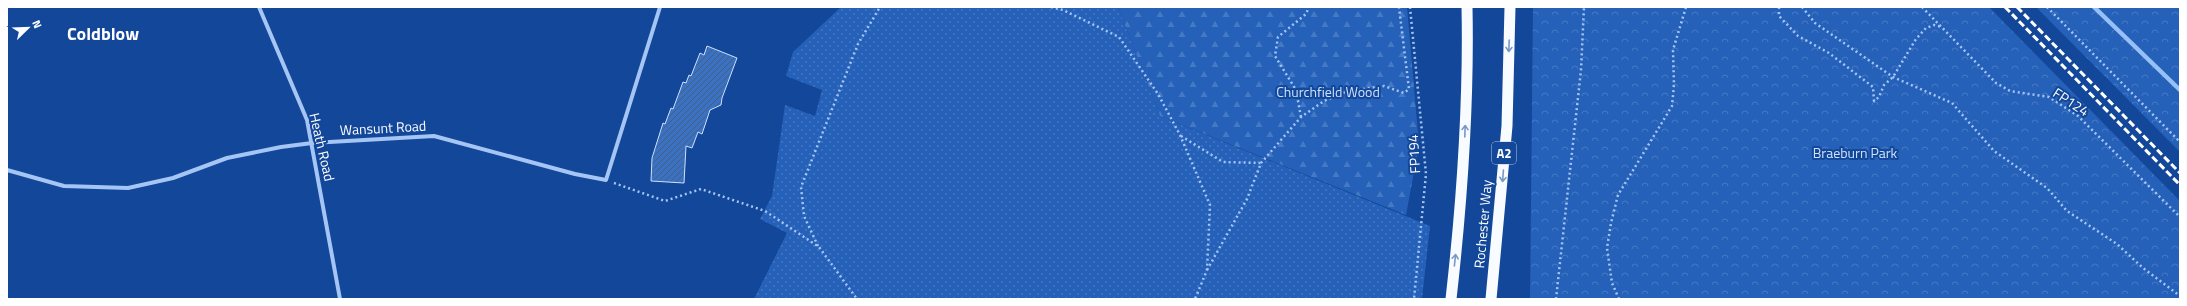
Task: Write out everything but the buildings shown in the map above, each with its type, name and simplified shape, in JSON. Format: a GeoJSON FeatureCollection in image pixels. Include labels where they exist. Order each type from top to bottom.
{"type":"FeatureCollection","features":[{"type":"Feature","properties":{"kind":"highway","name":"Rochester Way"},"geometry":{"type":"LineString","coordinates":[[1451,299],[1460,223],[1466,131],[1467,7]]}},
{"type":"Feature","properties":{"kind":"highway","name":"Rochester Way"},"geometry":{"type":"LineString","coordinates":[[1491,299],[1506,126],[1510,7]]}},
{"type":"Feature","properties":{"kind":"street","name":"Heath Road"},"geometry":{"type":"LineString","coordinates":[[259,7],[306,120],[312,143],[340,299]]}},
{"type":"Feature","properties":{"kind":"street"},"geometry":{"type":"LineString","coordinates":[[606,180],[660,7]]}},
{"type":"Feature","properties":{"kind":"street","name":"Wansunt Road"},"geometry":{"type":"LineString","coordinates":[[7,170],[64,186],[128,188],[173,178],[227,158],[312,143],[434,136],[575,174],[606,180]]}},
{"type":"Feature","properties":{"kind":"path"},"geometry":{"type":"LineString","coordinates":[[857,299],[819,247],[804,216],[801,187],[858,44],[880,7]]}},
{"type":"Feature","properties":{"kind":"path"},"geometry":{"type":"LineString","coordinates":[[1051,7],[1063,10],[1120,37],[1158,94],[1180,135],[1210,205],[1207,270]]}},
{"type":"Feature","properties":{"kind":"path"},"geometry":{"type":"LineString","coordinates":[[1301,117],[1296,90],[1275,56],[1278,37],[1306,14],[1309,7]]}},
{"type":"Feature","properties":{"kind":"path"},"geometry":{"type":"LineString","coordinates":[[1195,299],[1207,270],[1247,200],[1261,163],[1301,117],[1324,101],[1348,92],[1384,86],[1404,93],[1409,89],[1399,7]]}},
{"type":"Feature","properties":{"kind":"path","name":"FP194"},"geometry":{"type":"LineString","coordinates":[[1410,7],[1426,174],[1414,299]]}},
{"type":"Feature","properties":{"kind":"path"},"geometry":{"type":"LineString","coordinates":[[1556,299],[1581,70],[1584,7]]}},
{"type":"Feature","properties":{"kind":"path"},"geometry":{"type":"LineString","coordinates":[[1619,299],[1612,283],[1607,248],[1611,223],[1618,195],[1672,106],[1674,85],[1673,50],[1686,7]]}},
{"type":"Feature","properties":{"kind":"path"},"geometry":{"type":"LineString","coordinates":[[1779,7],[1779,16],[1798,36],[1829,53],[1873,87],[1874,101],[1879,97],[1884,85],[1893,77],[1916,39],[1926,28],[1934,25],[1942,28]]}},
{"type":"Feature","properties":{"kind":"path"},"geometry":{"type":"LineString","coordinates":[[1802,7],[1815,23],[1893,77],[1952,103],[1994,151],[2047,188],[2067,211],[2118,244],[2143,268],[2180,296]]}},
{"type":"Feature","properties":{"kind":"path","name":"FP124"},"geometry":{"type":"LineString","coordinates":[[1922,7],[1996,83],[2010,91],[2049,97],[2078,116],[2180,217]]}},
{"type":"Feature","properties":{"kind":"path"},"geometry":{"type":"LineString","coordinates":[[2047,7],[2180,142]]}},
{"type":"Feature","properties":{"kind":"path"},"geometry":{"type":"LineString","coordinates":[[1180,135],[1223,162],[1261,163]]}},
{"type":"Feature","properties":{"kind":"path"},"geometry":{"type":"LineString","coordinates":[[606,180],[665,201],[701,189],[766,211],[819,247]]}},
{"type":"Feature","properties":{"kind":"green space"},"geometry":{"type":"Polygon","coordinates":[[[841,7],[1118,7],[1160,116],[1430,226],[1422,299],[754,299],[787,233],[760,219],[772,196],[785,105],[815,116],[822,90],[786,76],[793,52],[841,7]]]}},
{"type":"Feature","properties":{"kind":"green space","name":"Churchfield Wood"},"geometry":{"type":"Polygon","coordinates":[[[1118,7],[1407,7],[1419,145],[1406,215],[1160,116],[1118,7]]]}},
{"type":"Feature","properties":{"kind":"green space","name":"Braeburn Park"},"geometry":{"type":"Polygon","coordinates":[[[1533,7],[1989,7],[2180,201],[2180,299],[1530,299],[1533,7]]]}},
{"type":"Feature","properties":{"kind":"green space"},"geometry":{"type":"Polygon","coordinates":[[[2036,7],[2180,7],[2180,152],[2036,7]]]}},
{"type":"Feature","properties":{"kind":"waterway"},"geometry":{"type":"LineString","coordinates":[[2094,7],[2180,90]]}},
{"type":"Feature","properties":{"kind":"railway"},"geometry":{"type":"LineString","coordinates":[[2005,7],[2180,185]]}},
{"type":"Feature","properties":{"kind":"railway"},"geometry":{"type":"LineString","coordinates":[[2017,7],[2180,173]]}},
{"type":"Feature","properties":{"kind":"district","name":"Coldblow"},"geometry":{"type":"Point","coordinates":[103,34]}}]}
